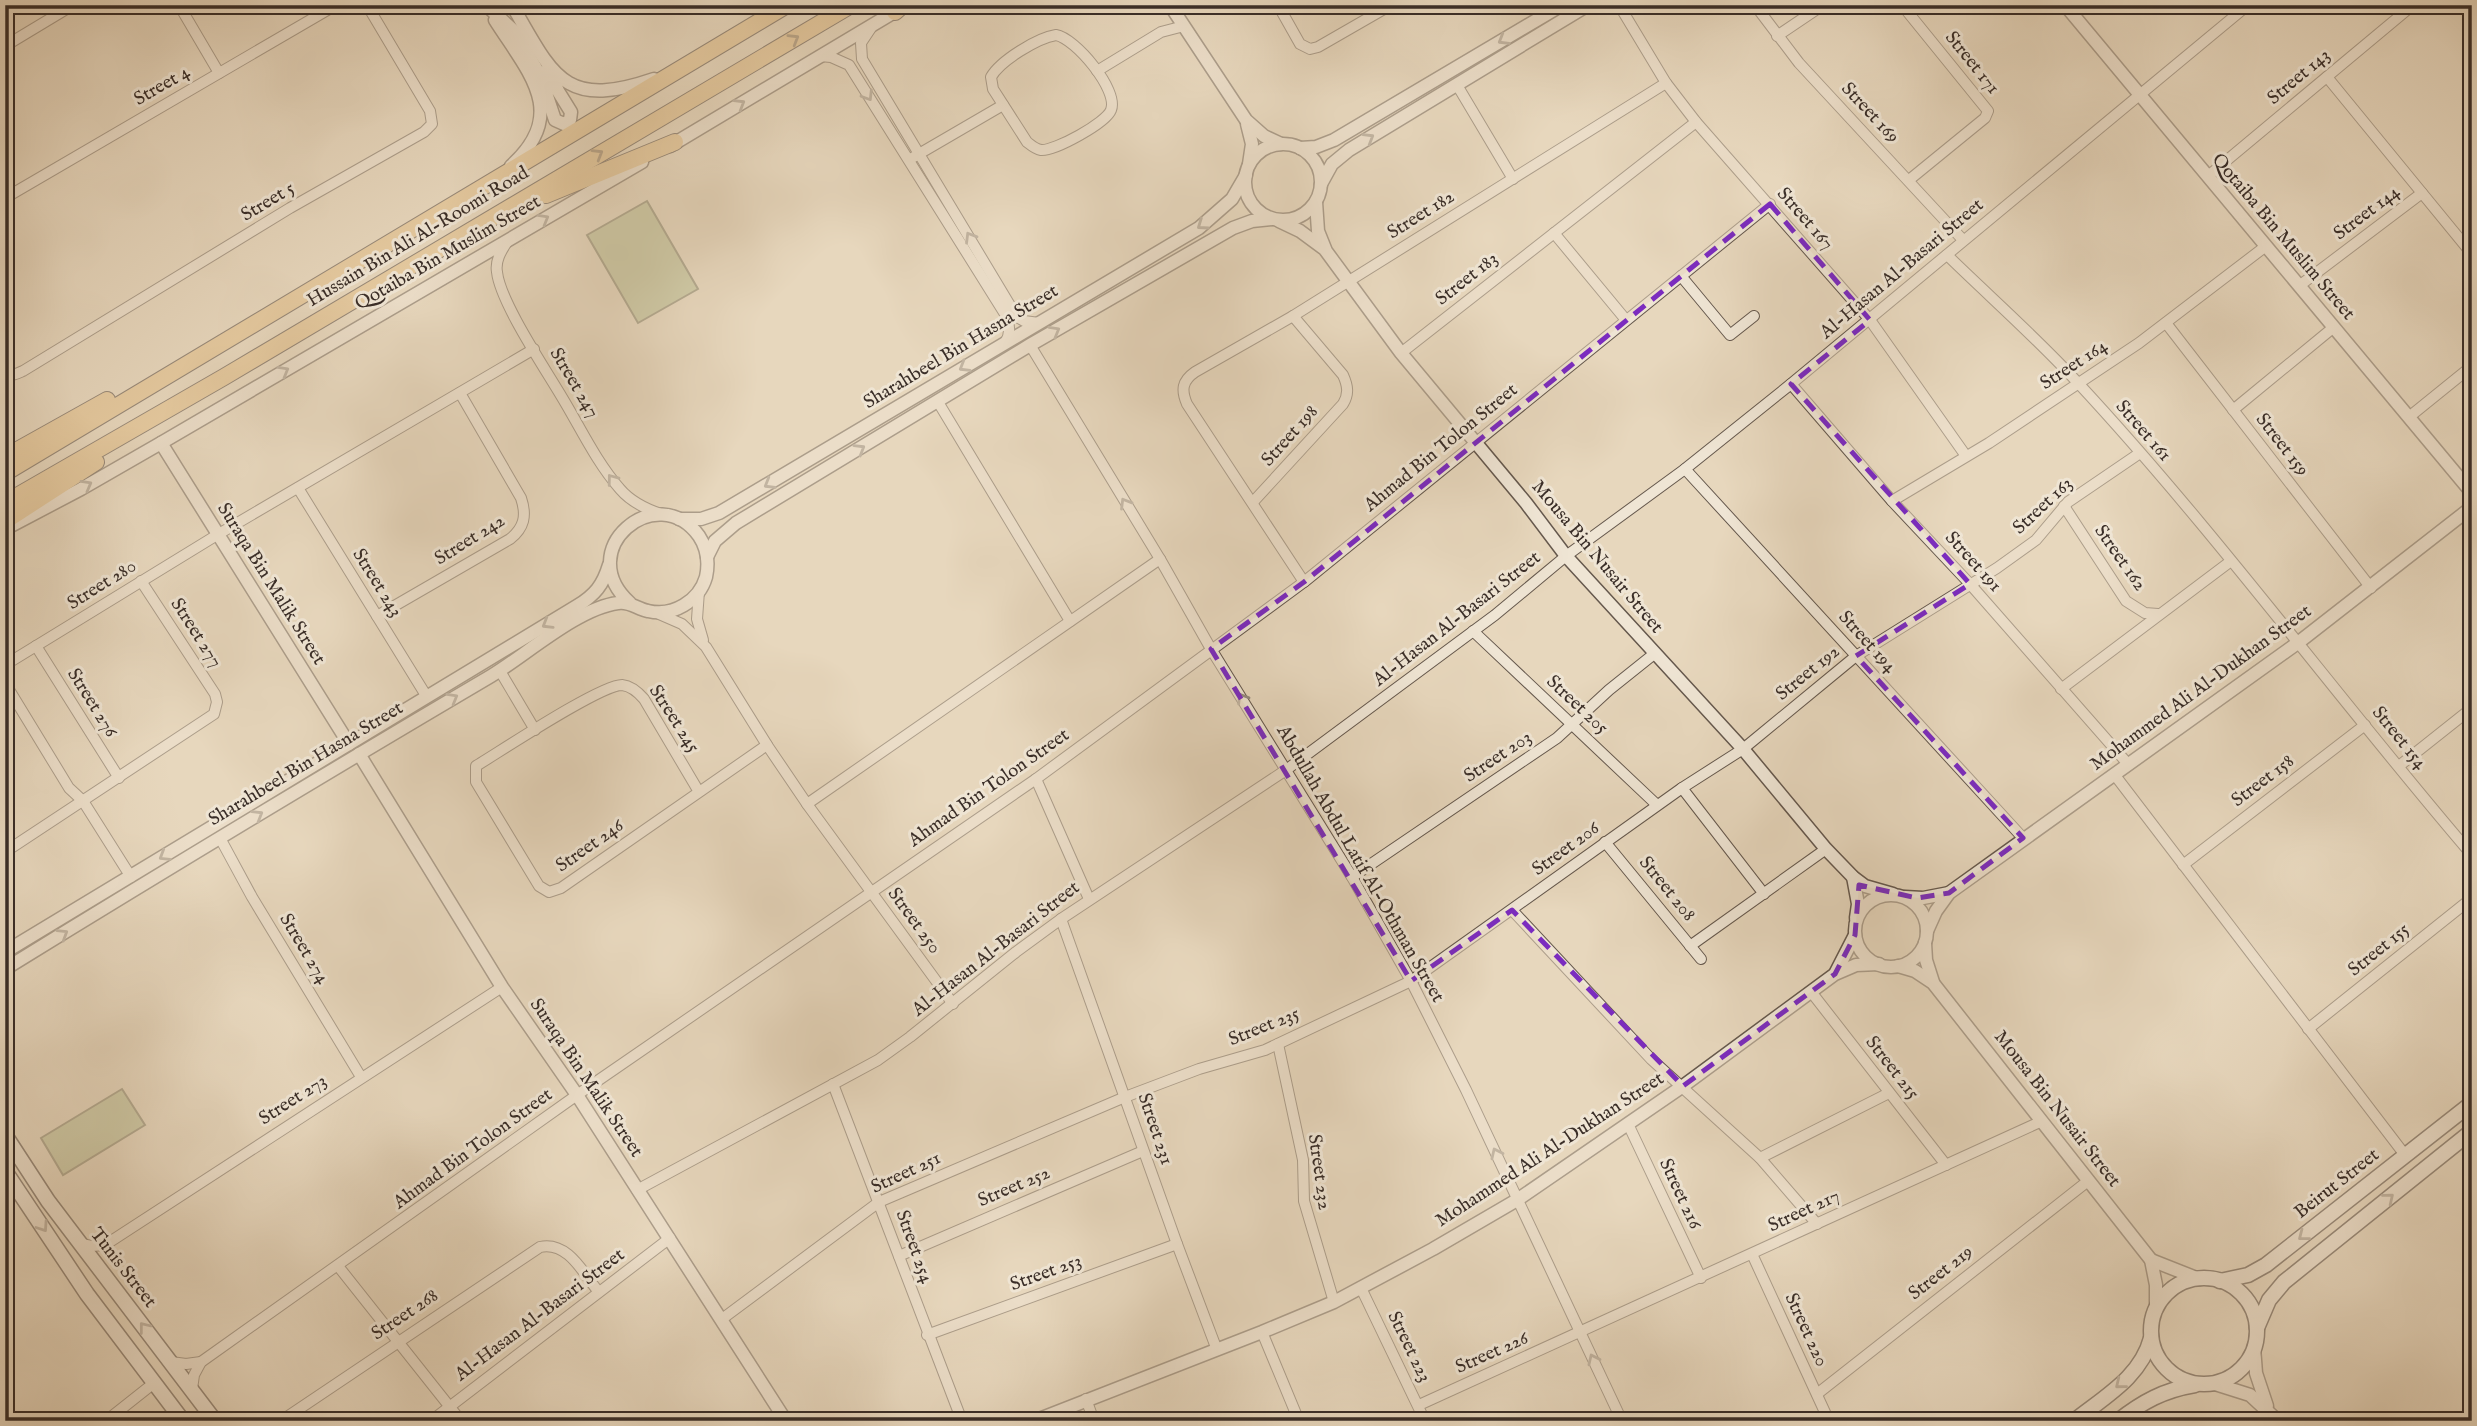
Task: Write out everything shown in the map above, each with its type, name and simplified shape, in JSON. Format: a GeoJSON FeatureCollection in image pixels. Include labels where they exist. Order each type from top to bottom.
{"type":"FeatureCollection","features":[{"type":"Feature","properties":{"kind":"highway","name":"Hussain Bin Ali Al-Roomi Road"},"geometry":{"type":"LineString","coordinates":[[5,473],[787,5]]}},
{"type":"Feature","properties":{"kind":"highway","name":"Hussain Bin Ali Al-Roomi Road"},"geometry":{"type":"LineString","coordinates":[[5,503],[224,377],[851,5]]}},
{"type":"Feature","properties":{"kind":"highway"},"geometry":{"type":"LineString","coordinates":[[498,213],[675,142]]}},
{"type":"Feature","properties":{"kind":"highway"},"geometry":{"type":"LineString","coordinates":[[7,455],[126,390],[225,342]]}},
{"type":"Feature","properties":{"kind":"highway"},"geometry":{"type":"LineString","coordinates":[[5,521],[224,377]]}},
{"type":"Feature","properties":{"kind":"main road","name":"Beirut Street"},"geometry":{"type":"LineString","coordinates":[[2220,1281],[2242,1277],[2261,1269],[2472,1103]]}},
{"type":"Feature","properties":{"kind":"main road"},"geometry":{"type":"LineString","coordinates":[[2118,1421],[2154,1396],[2174,1389],[2223,1380],[2242,1367],[2254,1347],[2257,1330],[2273,1294],[2472,1131]]}},
{"type":"Feature","properties":{"kind":"main road","name":"Tunis Street"},"geometry":{"type":"LineString","coordinates":[[5,1135],[30,1177],[215,1421]]}},
{"type":"Feature","properties":{"kind":"main road"},"geometry":{"type":"LineString","coordinates":[[5,1151],[30,1177]]}},
{"type":"Feature","properties":{"kind":"main road"},"geometry":{"type":"LineString","coordinates":[[2334,1242],[2326,1237],[2326,1229],[2373,1190],[2391,1166]]}},
{"type":"Feature","properties":{"kind":"main road"},"geometry":{"type":"LineString","coordinates":[[5,1171],[88,1294],[183,1421]]}},
{"type":"Feature","properties":{"kind":"main road"},"geometry":{"type":"LineString","coordinates":[[2074,1421],[2133,1373],[2146,1353],[2156,1310],[2173,1289],[2199,1279],[2220,1281],[2236,1290],[2249,1303],[2257,1330]]}},
{"type":"Feature","properties":{"kind":"main road"},"geometry":{"type":"LineString","coordinates":[[2151,1336],[2153,1347],[2163,1365],[2180,1378],[2206,1384]]}},
{"type":"Feature","properties":{"kind":"street"},"geometry":{"type":"LineString","coordinates":[[5,46],[73,5]]}},
{"type":"Feature","properties":{"kind":"street"},"geometry":{"type":"LineString","coordinates":[[179,5],[219,73]]}},
{"type":"Feature","properties":{"kind":"street","name":"Street 4"},"geometry":{"type":"LineString","coordinates":[[5,198],[336,5]]}},
{"type":"Feature","properties":{"kind":"street","name":"Street 5"},"geometry":{"type":"LineString","coordinates":[[5,372],[15,374],[23,371],[290,208],[424,132],[432,124],[430,111],[367,5]]}},
{"type":"Feature","properties":{"kind":"street"},"geometry":{"type":"LineString","coordinates":[[486,5],[514,31],[540,75],[555,120],[564,124],[570,120],[571,112],[512,5]]}},
{"type":"Feature","properties":{"kind":"street"},"geometry":{"type":"LineString","coordinates":[[486,5],[535,83],[541,103],[540,122],[534,138],[516,161],[497,178]]}},
{"type":"Feature","properties":{"kind":"street"},"geometry":{"type":"LineString","coordinates":[[1170,5],[1246,120],[1259,133],[1281,144],[1300,148],[1316,147],[1334,140],[1562,5]]}},
{"type":"Feature","properties":{"kind":"street"},"geometry":{"type":"LineString","coordinates":[[1278,5],[1300,44],[1305,48],[1318,47],[1391,5]]}},
{"type":"Feature","properties":{"kind":"street"},"geometry":{"type":"LineString","coordinates":[[1246,120],[1252,144],[1245,187],[1249,200],[1256,210],[1275,220],[1303,215],[1316,202],[1321,184],[1332,164],[1349,150],[1588,5]]}},
{"type":"Feature","properties":{"kind":"street","name":"Street 167"},"geometry":{"type":"LineString","coordinates":[[1619,5],[1666,83],[1696,122],[1870,320],[1966,456]]}},
{"type":"Feature","properties":{"kind":"street","name":"Street 169"},"geometry":{"type":"LineString","coordinates":[[1755,5],[1799,63],[1963,240]]}},
{"type":"Feature","properties":{"kind":"street"},"geometry":{"type":"LineString","coordinates":[[1777,36],[1823,5]]}},
{"type":"Feature","properties":{"kind":"street","name":"Street 171"},"geometry":{"type":"LineString","coordinates":[[1902,5],[1988,111],[1985,118],[1909,180]]}},
{"type":"Feature","properties":{"kind":"street","name":"Qotaiba Bin Muslim Street"},"geometry":{"type":"LineString","coordinates":[[2065,5],[2472,493]]}},
{"type":"Feature","properties":{"kind":"street","name":"Al-Hasan Al-Basari Street"},"geometry":{"type":"LineString","coordinates":[[637,1190],[878,1060],[953,1004],[1016,951],[1089,899],[1286,770],[1473,631],[1566,556],[1685,469],[1870,320],[2248,5]]}},
{"type":"Feature","properties":{"kind":"street","name":"Street 143"},"geometry":{"type":"LineString","coordinates":[[2208,176],[2413,5]]}},
{"type":"Feature","properties":{"kind":"street","name":"Qotaiba Bin Muslim Street"},"geometry":{"type":"LineString","coordinates":[[5,528],[81,489],[161,443],[901,7]]}},
{"type":"Feature","properties":{"kind":"street"},"geometry":{"type":"LineString","coordinates":[[874,24],[861,43],[862,59],[913,158],[1005,314],[1009,329],[1005,343]]}},
{"type":"Feature","properties":{"kind":"street"},"geometry":{"type":"LineString","coordinates":[[1097,71],[1161,32],[1184,26]]}},
{"type":"Feature","properties":{"kind":"street"},"geometry":{"type":"LineString","coordinates":[[1050,36],[1064,36],[1097,71],[1111,99],[1111,110],[1106,118],[1058,147],[1044,150],[1027,142],[991,85],[991,77],[996,68],[1050,36]]}},
{"type":"Feature","properties":{"kind":"street"},"geometry":{"type":"LineString","coordinates":[[819,56],[831,57],[849,65],[1017,317],[1024,321],[1040,323]]}},
{"type":"Feature","properties":{"kind":"street"},"geometry":{"type":"LineString","coordinates":[[548,66],[567,82],[596,92],[631,87],[687,66]]}},
{"type":"Feature","properties":{"kind":"street","name":"Street 144"},"geometry":{"type":"LineString","coordinates":[[2327,77],[2472,254]]}},
{"type":"Feature","properties":{"kind":"street","name":"Street 182"},"geometry":{"type":"LineString","coordinates":[[1184,384],[1195,372],[1293,316],[1666,83]]}},
{"type":"Feature","properties":{"kind":"street"},"geometry":{"type":"LineString","coordinates":[[1457,85],[1513,179]]}},
{"type":"Feature","properties":{"kind":"street"},"geometry":{"type":"LineString","coordinates":[[913,158],[1003,105]]}},
{"type":"Feature","properties":{"kind":"street","name":"Street 183"},"geometry":{"type":"LineString","coordinates":[[1401,353],[1696,122]]}},
{"type":"Feature","properties":{"kind":"street"},"geometry":{"type":"LineString","coordinates":[[1246,172],[1254,158],[1263,150],[1281,144]]}},
{"type":"Feature","properties":{"kind":"street"},"geometry":{"type":"LineString","coordinates":[[1300,148],[1318,165],[1321,184]]}},
{"type":"Feature","properties":{"kind":"street","name":"Sharahbeel Bin Hasna Street"},"geometry":{"type":"LineString","coordinates":[[672,517],[695,520],[719,513],[1199,228],[1232,199],[1246,172]]}},
{"type":"Feature","properties":{"kind":"street","name":"Street 144"},"geometry":{"type":"LineString","coordinates":[[2299,286],[2422,193]]}},
{"type":"Feature","properties":{"kind":"street","name":"Mousa Bin Nusair Street"},"geometry":{"type":"LineString","coordinates":[[1316,202],[1318,231],[1326,251],[1401,353],[1526,503],[1566,556],[1743,749],[1826,849],[1853,877],[1873,889],[1898,895]]}},
{"type":"Feature","properties":{"kind":"street","name":"Ahmad Bin Tolon Street"},"geometry":{"type":"LineString","coordinates":[[201,1362],[578,1095],[1036,779],[1304,582],[1770,204]]}},
{"type":"Feature","properties":{"kind":"street","name":"Sharahbeel Bin Hasna Street"},"geometry":{"type":"LineString","coordinates":[[707,557],[716,541],[736,523],[1030,345],[1233,228],[1258,220],[1275,220]]}},
{"type":"Feature","properties":{"kind":"street","name":"Mousa Bin Nusair Street"},"geometry":{"type":"LineString","coordinates":[[1275,220],[1307,236],[1326,251]]}},
{"type":"Feature","properties":{"kind":"street"},"geometry":{"type":"LineString","coordinates":[[1554,233],[1626,320]]}},
{"type":"Feature","properties":{"kind":"street","name":"Street 247"},"geometry":{"type":"LineString","coordinates":[[508,240],[498,260],[497,275],[504,296],[609,477],[631,499],[648,510],[672,517]]}},
{"type":"Feature","properties":{"kind":"street","name":"Street 164"},"geometry":{"type":"LineString","coordinates":[[1892,501],[1966,456],[2166,323],[2266,246]]}},
{"type":"Feature","properties":{"kind":"street","name":"Street 161"},"geometry":{"type":"LineString","coordinates":[[1947,255],[2078,383],[2300,642]]}},
{"type":"Feature","properties":{"kind":"street"},"geometry":{"type":"LineString","coordinates":[[1681,276],[1730,335],[1754,316]]}},
{"type":"Feature","properties":{"kind":"street","name":"Street 198"},"geometry":{"type":"LineString","coordinates":[[1254,502],[1343,404],[1348,392],[1346,381],[1339,370],[1293,316]]}},
{"type":"Feature","properties":{"kind":"street","name":"Street 159"},"geometry":{"type":"LineString","coordinates":[[2166,323],[2371,588]]}},
{"type":"Feature","properties":{"kind":"street"},"geometry":{"type":"LineString","coordinates":[[2233,410],[2334,327]]}},
{"type":"Feature","properties":{"kind":"street","name":"Abdullah Abdul Latif Al-Othman Street"},"geometry":{"type":"LineString","coordinates":[[1030,345],[1160,559],[1211,649],[1352,877],[1410,981],[1466,1090],[1622,1421]]}},
{"type":"Feature","properties":{"kind":"street"},"geometry":{"type":"LineString","coordinates":[[217,535],[534,349]]}},
{"type":"Feature","properties":{"kind":"street"},"geometry":{"type":"LineString","coordinates":[[2409,417],[2472,366]]}},
{"type":"Feature","properties":{"kind":"street","name":"Street 198"},"geometry":{"type":"LineString","coordinates":[[1184,384],[1187,404],[1254,502],[1304,582]]}},
{"type":"Feature","properties":{"kind":"street","name":"Street 191"},"geometry":{"type":"LineString","coordinates":[[1791,384],[2128,764]]}},
{"type":"Feature","properties":{"kind":"street","name":"Street 242"},"geometry":{"type":"LineString","coordinates":[[376,616],[510,539],[519,532],[524,522],[521,498],[460,393]]}},
{"type":"Feature","properties":{"kind":"street"},"geometry":{"type":"LineString","coordinates":[[938,402],[1070,621]]}},
{"type":"Feature","properties":{"kind":"street","name":"Suraqa Bin Malik Street"},"geometry":{"type":"LineString","coordinates":[[161,443],[349,744]]}},
{"type":"Feature","properties":{"kind":"street","name":"Street 163"},"geometry":{"type":"LineString","coordinates":[[1970,584],[2036,540],[2064,506],[2140,453]]}},
{"type":"Feature","properties":{"kind":"street","name":"Street 194"},"geometry":{"type":"LineString","coordinates":[[1685,469],[2023,838]]}},
{"type":"Feature","properties":{"kind":"street","name":"Street 243"},"geometry":{"type":"LineString","coordinates":[[298,488],[427,697]]}},
{"type":"Feature","properties":{"kind":"street","name":"Street 162"},"geometry":{"type":"LineString","coordinates":[[2064,506],[2126,601],[2135,609],[2158,614]]}},
{"type":"Feature","properties":{"kind":"street","name":"Mohammed Ali Al-Dukhan Street"},"geometry":{"type":"LineString","coordinates":[[1926,937],[1936,911],[1949,893],[2300,642],[2472,507]]}},
{"type":"Feature","properties":{"kind":"street"},"geometry":{"type":"LineString","coordinates":[[706,647],[682,624],[630,603],[617,589],[610,561],[614,545],[629,525],[643,517],[672,517],[697,534],[707,557],[706,575],[699,591],[697,619],[706,647],[767,745],[872,892]]}},
{"type":"Feature","properties":{"kind":"street","name":"Street 280"},"geometry":{"type":"LineString","coordinates":[[5,665],[217,535]]}},
{"type":"Feature","properties":{"kind":"street"},"geometry":{"type":"LineString","coordinates":[[807,804],[1160,559]]}},
{"type":"Feature","properties":{"kind":"street","name":"Sharahbeel Bin Hasna Street"},"geometry":{"type":"LineString","coordinates":[[5,952],[594,595],[604,579],[610,561]]}},
{"type":"Feature","properties":{"kind":"street"},"geometry":{"type":"LineString","coordinates":[[2061,689],[2231,561]]}},
{"type":"Feature","properties":{"kind":"street","name":"Street 277"},"geometry":{"type":"LineString","coordinates":[[119,778],[212,717],[217,707],[215,694],[141,581]]}},
{"type":"Feature","properties":{"kind":"street","name":"Street 192"},"geometry":{"type":"LineString","coordinates":[[1743,749],[1856,656],[1970,584]]}},
{"type":"Feature","properties":{"kind":"street"},"geometry":{"type":"LineString","coordinates":[[652,612],[678,608],[699,591]]}},
{"type":"Feature","properties":{"kind":"street","name":"Sharahbeel Bin Hasna Street"},"geometry":{"type":"LineString","coordinates":[[5,969],[500,671],[583,615],[604,606],[620,602],[630,603]]}},
{"type":"Feature","properties":{"kind":"street","name":"Street 205"},"geometry":{"type":"LineString","coordinates":[[1473,631],[1657,805]]}},
{"type":"Feature","properties":{"kind":"street","name":"Street 154"},"geometry":{"type":"LineString","coordinates":[[2300,642],[2472,855]]}},
{"type":"Feature","properties":{"kind":"street","name":"Street 276"},"geometry":{"type":"LineString","coordinates":[[36,646],[119,778]]}},
{"type":"Feature","properties":{"kind":"street","name":"Street 203"},"geometry":{"type":"LineString","coordinates":[[1352,877],[1573,725],[1609,690],[1654,654]]}},
{"type":"Feature","properties":{"kind":"street"},"geometry":{"type":"LineString","coordinates":[[500,671],[535,730]]}},
{"type":"Feature","properties":{"kind":"street"},"geometry":{"type":"LineString","coordinates":[[5,683],[69,788],[83,801],[131,877]]}},
{"type":"Feature","properties":{"kind":"street","name":"Street 245"},"geometry":{"type":"LineString","coordinates":[[475,774],[476,766],[535,730],[606,689],[627,686],[638,691],[644,699],[699,792]]}},
{"type":"Feature","properties":{"kind":"street"},"geometry":{"type":"LineString","coordinates":[[2399,766],[2472,708]]}},
{"type":"Feature","properties":{"kind":"street","name":"Street 158"},"geometry":{"type":"LineString","coordinates":[[2183,864],[2365,725]]}},
{"type":"Feature","properties":{"kind":"street","name":"Street 246"},"geometry":{"type":"LineString","coordinates":[[475,774],[476,782],[539,886],[549,892],[561,888],[767,745]]}},
{"type":"Feature","properties":{"kind":"street","name":"Street 206"},"geometry":{"type":"LineString","coordinates":[[1410,981],[1657,805],[1743,749]]}},
{"type":"Feature","properties":{"kind":"street","name":"Suraqa Bin Malik Street"},"geometry":{"type":"LineString","coordinates":[[359,754],[502,987],[578,1095],[786,1421]]}},
{"type":"Feature","properties":{"kind":"street"},"geometry":{"type":"LineString","coordinates":[[2114,774],[2405,1155]]}},
{"type":"Feature","properties":{"kind":"street"},"geometry":{"type":"LineString","coordinates":[[5,852],[119,778]]}},
{"type":"Feature","properties":{"kind":"street"},"geometry":{"type":"LineString","coordinates":[[1036,779],[1089,899]]}},
{"type":"Feature","properties":{"kind":"street"},"geometry":{"type":"LineString","coordinates":[[1682,788],[1764,894]]}},
{"type":"Feature","properties":{"kind":"street","name":"Street 274"},"geometry":{"type":"LineString","coordinates":[[220,838],[252,897],[361,1077]]}},
{"type":"Feature","properties":{"kind":"street","name":"Street 208"},"geometry":{"type":"LineString","coordinates":[[1605,842],[1701,959]]}},
{"type":"Feature","properties":{"kind":"street"},"geometry":{"type":"LineString","coordinates":[[1690,946],[1826,849]]}},
{"type":"Feature","properties":{"kind":"street"},"geometry":{"type":"LineString","coordinates":[[1853,877],[1858,904],[1855,930],[1858,946],[1865,955],[1879,964],[1898,966],[1919,954],[1926,937],[1921,910],[1913,902],[1898,895],[1873,899],[1858,915],[1855,930]]}},
{"type":"Feature","properties":{"kind":"street","name":"Street 250"},"geometry":{"type":"LineString","coordinates":[[872,892],[953,1004]]}},
{"type":"Feature","properties":{"kind":"street","name":"Mohammed Ali Al-Dukhan Street"},"geometry":{"type":"LineString","coordinates":[[1898,895],[1923,898],[1949,893]]}},
{"type":"Feature","properties":{"kind":"street","name":"Street 155"},"geometry":{"type":"LineString","coordinates":[[2308,1028],[2472,898]]}},
{"type":"Feature","properties":{"kind":"street"},"geometry":{"type":"LineString","coordinates":[[1512,910],[1651,1059],[1760,1158],[1817,1224]]}},
{"type":"Feature","properties":{"kind":"street","name":"Street 231"},"geometry":{"type":"LineString","coordinates":[[1061,919],[1217,1349]]}},
{"type":"Feature","properties":{"kind":"street","name":"Mohammed Ali Al-Dukhan Street"},"geometry":{"type":"LineString","coordinates":[[1835,974],[1848,953],[1855,930]]}},
{"type":"Feature","properties":{"kind":"street","name":"Mousa Bin Nusair Street"},"geometry":{"type":"LineString","coordinates":[[1926,937],[1926,960],[1933,983]]}},
{"type":"Feature","properties":{"kind":"street","name":"Mohammed Ali Al-Dukhan Street"},"geometry":{"type":"LineString","coordinates":[[1034,1421],[1334,1302],[1443,1244],[1517,1199],[1628,1124],[1835,974],[1856,965],[1879,964]]}},
{"type":"Feature","properties":{"kind":"street","name":"Mousa Bin Nusair Street"},"geometry":{"type":"LineString","coordinates":[[1898,966],[1915,971],[1933,983],[2151,1260],[2199,1279]]}},
{"type":"Feature","properties":{"kind":"street","name":"Street 235"},"geometry":{"type":"LineString","coordinates":[[1125,1097],[1199,1069],[1256,1053],[1410,981]]}},
{"type":"Feature","properties":{"kind":"street","name":"Street 273"},"geometry":{"type":"LineString","coordinates":[[105,1245],[502,987]]}},
{"type":"Feature","properties":{"kind":"street","name":"Street 215"},"geometry":{"type":"LineString","coordinates":[[1812,993],[1946,1165]]}},
{"type":"Feature","properties":{"kind":"street","name":"Street 232"},"geometry":{"type":"LineString","coordinates":[[1278,1044],[1303,1160],[1304,1201],[1334,1302]]}},
{"type":"Feature","properties":{"kind":"street","name":"Street 254"},"geometry":{"type":"LineString","coordinates":[[834,1084],[927,1335],[962,1421]]}},
{"type":"Feature","properties":{"kind":"street"},"geometry":{"type":"LineString","coordinates":[[1760,1158],[1889,1093]]}},
{"type":"Feature","properties":{"kind":"street","name":"Street 251"},"geometry":{"type":"LineString","coordinates":[[722,1319],[879,1202],[1125,1097]]}},
{"type":"Feature","properties":{"kind":"street","name":"Street 217"},"geometry":{"type":"LineString","coordinates":[[1580,1333],[2042,1121]]}},
{"type":"Feature","properties":{"kind":"street","name":"Street 216"},"geometry":{"type":"LineString","coordinates":[[1628,1124],[1701,1278]]}},
{"type":"Feature","properties":{"kind":"street","name":"Street 252"},"geometry":{"type":"LineString","coordinates":[[899,1256],[1143,1151]]}},
{"type":"Feature","properties":{"kind":"street","name":"Street 219"},"geometry":{"type":"LineString","coordinates":[[1817,1394],[2088,1181]]}},
{"type":"Feature","properties":{"kind":"street","name":"Al-Hasan Al-Basari Street"},"geometry":{"type":"LineString","coordinates":[[431,1421],[670,1238]]}},
{"type":"Feature","properties":{"kind":"street"},"geometry":{"type":"LineString","coordinates":[[79,1242],[92,1246],[105,1245],[100,1259],[103,1274]]}},
{"type":"Feature","properties":{"kind":"street","name":"Street 253"},"geometry":{"type":"LineString","coordinates":[[927,1335],[1177,1244]]}},
{"type":"Feature","properties":{"kind":"street","name":"Street 268"},"geometry":{"type":"LineString","coordinates":[[281,1421],[531,1251],[551,1245],[565,1251],[598,1292]]}},
{"type":"Feature","properties":{"kind":"street","name":"Street 220"},"geometry":{"type":"LineString","coordinates":[[1752,1254],[1829,1421]]}},
{"type":"Feature","properties":{"kind":"street"},"geometry":{"type":"LineString","coordinates":[[2151,1260],[2156,1285],[2156,1310]]}},
{"type":"Feature","properties":{"kind":"street"},"geometry":{"type":"LineString","coordinates":[[338,1266],[461,1421]]}},
{"type":"Feature","properties":{"kind":"street","name":"Street 223"},"geometry":{"type":"LineString","coordinates":[[1361,1288],[1425,1421]]}},
{"type":"Feature","properties":{"kind":"street"},"geometry":{"type":"LineString","coordinates":[[1262,1332],[1299,1421]]}},
{"type":"Feature","properties":{"kind":"street","name":"Street 226"},"geometry":{"type":"LineString","coordinates":[[1419,1405],[1580,1333]]}},
{"type":"Feature","properties":{"kind":"street"},"geometry":{"type":"LineString","coordinates":[[2254,1347],[2258,1384],[2275,1416]]}},
{"type":"Feature","properties":{"kind":"street"},"geometry":{"type":"LineString","coordinates":[[171,1362],[201,1362]]}},
{"type":"Feature","properties":{"kind":"street"},"geometry":{"type":"LineString","coordinates":[[192,1389],[194,1375],[201,1362]]}},
{"type":"Feature","properties":{"kind":"street"},"geometry":{"type":"LineString","coordinates":[[106,1421],[155,1383]]}},
{"type":"Feature","properties":{"kind":"street"},"geometry":{"type":"LineString","coordinates":[[2206,1384],[2250,1395],[2275,1416]]}},
{"type":"Feature","properties":{"kind":"street"},"geometry":{"type":"LineString","coordinates":[[1086,1399],[1094,1421]]}},
{"type":"Feature","properties":{"kind":"highlighted area"},"geometry":{"type":"Polygon","coordinates":[[[1770,204],[1870,320],[1791,384],[1970,584],[1856,656],[2023,838],[1949,893],[1917,898],[1859,885],[1855,935],[1835,974],[1683,1086],[1512,910],[1411,981],[1211,649],[1304,582],[1770,204]]]}},
{"type":"Feature","properties":{"kind":"green space"},"geometry":{"type":"Polygon","coordinates":[[[647,201],[698,289],[638,323],[587,235],[647,201]]]}},
{"type":"Feature","properties":{"kind":"green space"},"geometry":{"type":"Polygon","coordinates":[[[122,1089],[145,1125],[63,1175],[41,1138],[122,1089]]]}}]}
